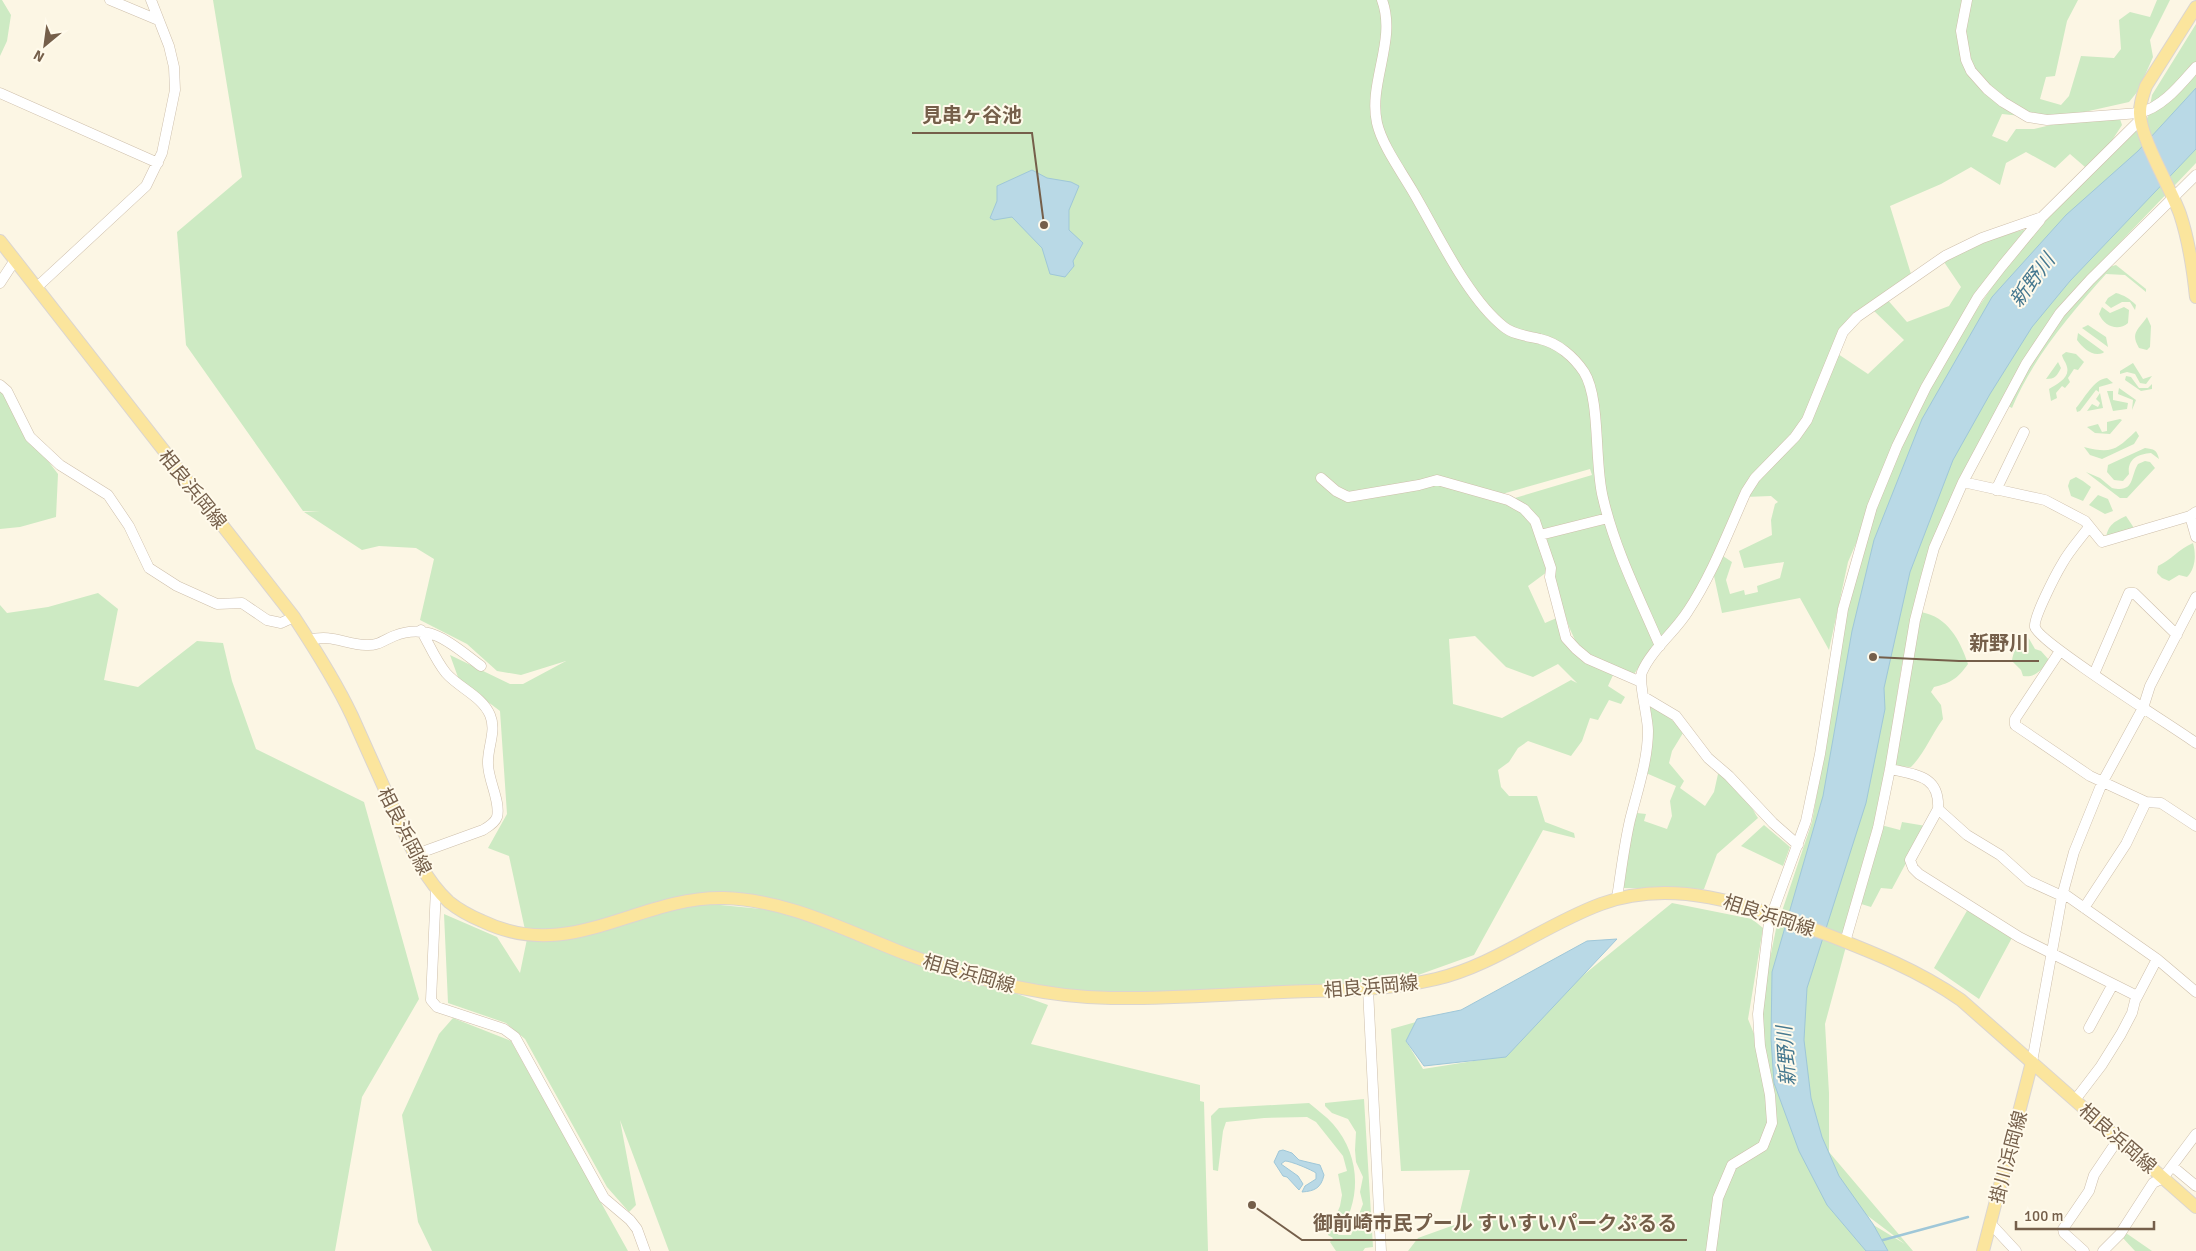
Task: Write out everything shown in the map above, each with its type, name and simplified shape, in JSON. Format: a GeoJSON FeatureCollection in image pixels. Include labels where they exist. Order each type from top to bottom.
{"type":"FeatureCollection","features":[{"type":"Feature","properties":{"kind":"main road"},"geometry":{"type":"LineString","coordinates":[[2196,7],[2146,86],[2141,98],[2141,120],[2185,230],[2192,258],[2196,297]]}},
{"type":"Feature","properties":{"kind":"main road","name":"相良浜岡線"},"geometry":{"type":"LineString","coordinates":[[0,241],[294,617],[350,713],[414,855],[436,888],[462,911],[488,924],[525,934],[545,936],[569,935],[588,931],[662,906],[689,900],[722,898],[756,901],[812,916],[903,953],[966,975],[1010,987],[1066,995],[1108,998],[1179,997],[1402,986],[1462,972],[1481,964],[1559,922],[1616,898],[1659,893],[1702,895],[1744,905],[1843,941],[1907,968],[1934,982],[1960,1000],[2196,1207]]}},
{"type":"Feature","properties":{"kind":"main road","name":"掛川浜岡線"},"geometry":{"type":"LineString","coordinates":[[1983,1251],[2032,1062]]}},
{"type":"Feature","properties":{"kind":"street"},"geometry":{"type":"LineString","coordinates":[[110,0],[158,20]]}},
{"type":"Feature","properties":{"kind":"street"},"geometry":{"type":"LineString","coordinates":[[36,288],[146,186],[158,162],[166,140],[176,90],[174,67],[151,0]]}},
{"type":"Feature","properties":{"kind":"street"},"geometry":{"type":"LineString","coordinates":[[1382,0],[1386,22],[1376,96],[1377,123],[1390,152],[1464,280],[1484,308],[1507,330],[1521,336],[1542,340],[1560,348],[1573,359],[1584,374],[1591,389],[1597,467],[1608,518],[1618,550],[1660,646]]}},
{"type":"Feature","properties":{"kind":"street"},"geometry":{"type":"LineString","coordinates":[[1967,0],[1961,31],[1966,60],[1971,71],[2002,102],[2028,117],[2047,120],[2141,120]]}},
{"type":"Feature","properties":{"kind":"street"},"geometry":{"type":"LineString","coordinates":[[1711,1251],[1718,1198],[1732,1165],[1763,1146],[1772,1123],[1770,1095],[1760,1046],[1758,1014],[1773,915],[1806,821],[1820,754],[1843,609],[1872,507],[1926,387],[1978,297],[2042,218],[2150,110],[2176,90],[2196,67]]}},
{"type":"Feature","properties":{"kind":"street"},"geometry":{"type":"LineString","coordinates":[[0,93],[158,162]]}},
{"type":"Feature","properties":{"kind":"street"},"geometry":{"type":"LineString","coordinates":[[1843,941],[1878,828],[1890,769],[1908,657],[1923,588],[1934,548],[1963,482],[2026,364],[2060,313],[2090,280],[2196,175]]}},
{"type":"Feature","properties":{"kind":"street"},"geometry":{"type":"LineString","coordinates":[[1616,898],[1627,834],[1644,762],[1648,732],[1641,682],[1644,668],[1677,627],[1701,590],[1755,478],[1795,437],[1807,420],[1843,332],[1857,317],[1945,256],[1982,238],[2042,218]]}},
{"type":"Feature","properties":{"kind":"street"},"geometry":{"type":"LineString","coordinates":[[0,284],[15,260]]}},
{"type":"Feature","properties":{"kind":"street"},"geometry":{"type":"LineString","coordinates":[[0,385],[7,391],[30,436],[60,465],[108,495],[129,526],[149,568],[177,586],[217,604],[242,603],[267,620],[281,623],[294,617]]}},
{"type":"Feature","properties":{"kind":"street"},"geometry":{"type":"LineString","coordinates":[[1996,490],[2024,432]]}},
{"type":"Feature","properties":{"kind":"street"},"geometry":{"type":"LineString","coordinates":[[1321,478],[1336,491],[1348,497],[1437,480],[1508,500],[1524,509],[1535,521],[1551,568],[1550,577],[1566,638],[1588,659],[1641,682]]}},
{"type":"Feature","properties":{"kind":"street"},"geometry":{"type":"LineString","coordinates":[[1963,482],[2045,500],[2085,521],[2102,542],[2193,514],[2196,537]]}},
{"type":"Feature","properties":{"kind":"street"},"geometry":{"type":"LineString","coordinates":[[1540,535],[1608,518]]}},
{"type":"Feature","properties":{"kind":"street"},"geometry":{"type":"LineString","coordinates":[[2089,527],[2062,563],[2034,625],[2036,632],[2060,651],[2196,743]]}},
{"type":"Feature","properties":{"kind":"street"},"geometry":{"type":"LineString","coordinates":[[2094,674],[2129,593],[2134,593],[2176,635]]}},
{"type":"Feature","properties":{"kind":"street"},"geometry":{"type":"LineString","coordinates":[[2032,1062],[2063,895],[2074,852],[2102,783],[2143,708],[2150,686],[2196,597]]}},
{"type":"Feature","properties":{"kind":"street"},"geometry":{"type":"LineString","coordinates":[[414,855],[484,830],[497,817],[488,763],[493,726],[490,715],[481,703],[447,674],[420,630]]}},
{"type":"Feature","properties":{"kind":"street"},"geometry":{"type":"LineString","coordinates":[[309,640],[330,637],[364,645],[379,645],[395,636],[420,630],[440,636],[481,666]]}},
{"type":"Feature","properties":{"kind":"street"},"geometry":{"type":"LineString","coordinates":[[2060,651],[2016,719],[2015,725],[2102,783],[2146,802],[2162,803],[2196,826]]}},
{"type":"Feature","properties":{"kind":"street"},"geometry":{"type":"LineString","coordinates":[[1644,697],[1676,716],[1708,758],[1729,776],[1773,823],[1798,845]]}},
{"type":"Feature","properties":{"kind":"street"},"geometry":{"type":"LineString","coordinates":[[1890,769],[1924,777],[1934,786],[1938,800],[1938,809],[1910,860],[1913,868],[1919,874],[2019,937],[2138,996]]}},
{"type":"Feature","properties":{"kind":"street"},"geometry":{"type":"LineString","coordinates":[[2084,908],[2126,844],[2146,802]]}},
{"type":"Feature","properties":{"kind":"street"},"geometry":{"type":"LineString","coordinates":[[1938,809],[1968,835],[2000,855],[2029,881],[2063,895],[2084,908],[2157,959],[2196,992]]}},
{"type":"Feature","properties":{"kind":"street"},"geometry":{"type":"LineString","coordinates":[[436,888],[431,1000],[437,1007],[504,1029],[515,1037],[604,1198],[630,1220],[637,1229],[645,1251]]}},
{"type":"Feature","properties":{"kind":"street"},"geometry":{"type":"LineString","coordinates":[[2075,1100],[2101,1066],[2121,1034],[2157,959]]}},
{"type":"Feature","properties":{"kind":"street"},"geometry":{"type":"LineString","coordinates":[[2089,1028],[2114,984]]}},
{"type":"Feature","properties":{"kind":"street"},"geometry":{"type":"LineString","coordinates":[[1368,989],[1381,1251]]}},
{"type":"Feature","properties":{"kind":"street"},"geometry":{"type":"LineString","coordinates":[[2103,1251],[2120,1234],[2153,1183],[2163,1178],[2196,1134]]}},
{"type":"Feature","properties":{"kind":"street"},"geometry":{"type":"LineString","coordinates":[[2084,1251],[2064,1233],[2063,1229],[2089,1191],[2094,1175],[2119,1138]]}},
{"type":"Feature","properties":{"kind":"street"},"geometry":{"type":"LineString","coordinates":[[2172,1166],[2196,1186]]}},
{"type":"Feature","properties":{"kind":"street"},"geometry":{"type":"LineString","coordinates":[[1990,1223],[2016,1251]]}},
{"type":"Feature","properties":{"kind":"green space"},"geometry":{"type":"Polygon","coordinates":[[[0,0],[2,0],[11,15],[7,41],[0,56],[0,0]]]}},
{"type":"Feature","properties":{"kind":"green space"},"geometry":{"type":"Polygon","coordinates":[[[213,0],[2078,0],[2067,21],[2055,76],[2046,77],[2040,99],[2061,105],[2069,96],[2081,56],[2114,58],[2121,49],[2119,20],[2130,12],[2150,17],[2157,0],[2170,0],[2150,40],[2153,57],[2138,91],[2129,102],[2071,115],[2031,117],[2002,114],[1992,136],[2007,142],[2016,129],[2034,129],[2059,123],[2120,119],[2122,125],[2111,142],[2085,167],[2070,154],[2055,168],[2026,152],[2006,163],[2000,185],[1971,167],[1941,184],[1890,206],[1911,274],[1886,298],[1907,322],[1949,306],[1961,287],[1944,262],[1979,242],[2030,228],[1982,292],[1941,363],[2006,266],[2065,197],[2148,117],[2152,95],[2196,24],[2196,163],[2068,297],[2050,320],[1934,548],[1902,664],[1874,843],[1825,1024],[1829,1093],[1829,1152],[1913,1251],[1408,1251],[1418,1238],[1457,1224],[1470,1170],[1401,1171],[1391,1029],[1416,1022],[1406,1041],[1423,1069],[1505,1056],[1581,977],[1672,903],[1752,919],[1763,928],[1748,1019],[1765,1061],[1758,1017],[1776,929],[1812,822],[1824,753],[1840,627],[1870,511],[1848,562],[1829,650],[1800,598],[1722,613],[1714,576],[1723,556],[1732,562],[1726,580],[1730,594],[1744,590],[1745,595],[1758,592],[1757,586],[1780,578],[1784,562],[1744,568],[1739,551],[1772,535],[1771,520],[1775,504],[1778,502],[1771,496],[1745,497],[1682,618],[1658,640],[1634,674],[1581,653],[1569,627],[1551,569],[1528,586],[1545,623],[1559,617],[1578,653],[1591,665],[1613,675],[1608,686],[1625,697],[1621,704],[1609,700],[1598,720],[1590,718],[1582,741],[1571,756],[1528,741],[1518,748],[1509,762],[1498,770],[1501,787],[1509,796],[1537,796],[1545,822],[1574,833],[1575,838],[1543,830],[1474,955],[1407,979],[1204,993],[1066,995],[956,972],[1048,1005],[1031,1044],[1200,1085],[1200,1101],[1204,1102],[1208,1251],[669,1251],[620,1120],[636,1205],[629,1212],[607,1187],[525,1039],[506,1023],[448,1003],[444,914],[497,937],[520,973],[527,939],[509,856],[488,848],[507,814],[500,711],[459,680],[450,655],[510,684],[523,684],[566,661],[521,675],[497,671],[467,644],[420,620],[434,559],[416,548],[379,546],[362,550],[304,512],[320,512],[303,511],[186,345],[177,232],[242,177],[213,0]],[[1871,308],[1843,332],[1835,352],[1868,374],[1904,340],[1871,308]],[[1590,469],[1495,496],[1508,500],[1592,475],[1590,469]],[[1475,636],[1449,639],[1453,704],[1502,718],[1571,680],[1577,683],[1558,664],[1533,677],[1506,667],[1475,636]],[[716,898],[700,903],[781,911],[716,898]],[[1836,1192],[1837,1203],[1905,1244],[1836,1192]]]}},
{"type":"Feature","properties":{"kind":"green space"},"geometry":{"type":"Polygon","coordinates":[[[2116,265],[2146,289],[2146,292],[2125,275],[2106,274],[2079,304],[2041,354],[2012,408],[2006,405],[2063,315],[2102,269],[2116,265]]]}},
{"type":"Feature","properties":{"kind":"green space"},"geometry":{"type":"Polygon","coordinates":[[[2116,293],[2134,303],[2136,305],[2135,310],[2130,302],[2122,302],[2111,308],[2105,303],[2108,298],[2116,293]]]}},
{"type":"Feature","properties":{"kind":"green space"},"geometry":{"type":"Polygon","coordinates":[[[2102,307],[2110,313],[2124,307],[2129,310],[2128,323],[2124,326],[2116,327],[2104,322],[2099,314],[2102,307]]]}},
{"type":"Feature","properties":{"kind":"green space"},"geometry":{"type":"Polygon","coordinates":[[[2147,317],[2151,326],[2150,347],[2147,350],[2139,348],[2135,335],[2147,317]]]}},
{"type":"Feature","properties":{"kind":"green space"},"geometry":{"type":"Polygon","coordinates":[[[2088,325],[2106,337],[2108,347],[2082,328],[2088,325]]]}},
{"type":"Feature","properties":{"kind":"green space"},"geometry":{"type":"Polygon","coordinates":[[[2078,333],[2104,352],[2095,354],[2088,351],[2077,340],[2078,333]]]}},
{"type":"Feature","properties":{"kind":"green space"},"geometry":{"type":"Polygon","coordinates":[[[2066,352],[2076,354],[2084,362],[2078,370],[2074,369],[2068,378],[2070,382],[2065,388],[2062,386],[2056,393],[2057,398],[2051,401],[2049,389],[2067,374],[2067,367],[2062,355],[2066,352]]]}},
{"type":"Feature","properties":{"kind":"green space"},"geometry":{"type":"Polygon","coordinates":[[[2058,362],[2061,368],[2058,373],[2054,378],[2046,379],[2058,362]]]}},
{"type":"Feature","properties":{"kind":"green space"},"geometry":{"type":"Polygon","coordinates":[[[2133,363],[2143,379],[2152,376],[2146,384],[2140,383],[2135,374],[2127,372],[2120,374],[2120,371],[2133,363]]]}},
{"type":"Feature","properties":{"kind":"green space"},"geometry":{"type":"Polygon","coordinates":[[[2126,376],[2131,377],[2139,388],[2148,388],[2152,384],[2152,389],[2141,391],[2125,380],[2126,376]]]}},
{"type":"Feature","properties":{"kind":"green space"},"geometry":{"type":"Polygon","coordinates":[[[2107,378],[2113,383],[2099,387],[2099,392],[2096,390],[2080,411],[2077,412],[2076,408],[2090,390],[2102,379],[2107,378]]]}},
{"type":"Feature","properties":{"kind":"green space"},"geometry":{"type":"Polygon","coordinates":[[[0,386],[30,437],[58,474],[56,517],[20,527],[0,529],[0,386]]]}},
{"type":"Feature","properties":{"kind":"green space"},"geometry":{"type":"Polygon","coordinates":[[[2119,388],[2136,400],[2132,410],[2133,400],[2118,394],[2119,388]]]}},
{"type":"Feature","properties":{"kind":"green space"},"geometry":{"type":"Polygon","coordinates":[[[2107,391],[2113,391],[2113,400],[2128,403],[2127,409],[2113,411],[2107,391]]]}},
{"type":"Feature","properties":{"kind":"green space"},"geometry":{"type":"Polygon","coordinates":[[[2100,393],[2103,408],[2087,411],[2092,404],[2098,407],[2100,403],[2096,399],[2100,393]]]}},
{"type":"Feature","properties":{"kind":"green space"},"geometry":{"type":"Polygon","coordinates":[[[2122,420],[2110,434],[2095,433],[2087,427],[2098,424],[2102,432],[2107,431],[2107,422],[2122,420]]]}},
{"type":"Feature","properties":{"kind":"green space"},"geometry":{"type":"Polygon","coordinates":[[[2136,431],[2139,436],[2134,444],[2102,459],[2090,455],[2084,447],[2101,450],[2113,449],[2136,431]]]}},
{"type":"Feature","properties":{"kind":"green space"},"geometry":{"type":"Polygon","coordinates":[[[2145,448],[2155,450],[2159,459],[2151,453],[2134,458],[2130,465],[2129,474],[2123,481],[2114,480],[2107,472],[2108,465],[2145,448]]]}},
{"type":"Feature","properties":{"kind":"green space"},"geometry":{"type":"Polygon","coordinates":[[[2145,461],[2150,462],[2155,468],[2127,498],[2120,498],[2086,472],[2100,478],[2112,488],[2125,488],[2131,483],[2138,464],[2145,461]]]}},
{"type":"Feature","properties":{"kind":"green space"},"geometry":{"type":"Polygon","coordinates":[[[2076,477],[2091,487],[2083,501],[2071,496],[2068,486],[2070,480],[2076,477]]]}},
{"type":"Feature","properties":{"kind":"green space"},"geometry":{"type":"Polygon","coordinates":[[[2098,495],[2108,499],[2113,511],[2105,514],[2089,505],[2098,495]]]}},
{"type":"Feature","properties":{"kind":"green space"},"geometry":{"type":"Polygon","coordinates":[[[2126,516],[2134,528],[2100,540],[2085,521],[2088,521],[2106,537],[2113,524],[2126,516]]]}},
{"type":"Feature","properties":{"kind":"green space"},"geometry":{"type":"Polygon","coordinates":[[[2193,543],[2194,561],[2187,577],[2179,575],[2169,581],[2157,573],[2158,566],[2193,543]]]}},
{"type":"Feature","properties":{"kind":"green space"},"geometry":{"type":"Polygon","coordinates":[[[98,593],[118,609],[104,680],[138,687],[197,641],[223,643],[232,681],[256,749],[364,802],[419,999],[362,1097],[335,1251],[0,1251],[0,605],[7,613],[48,607],[98,593]]]}},
{"type":"Feature","properties":{"kind":"green space"},"geometry":{"type":"Polygon","coordinates":[[[1921,612],[1946,624],[1957,638],[1968,664],[1954,679],[1934,687],[1931,692],[1941,705],[1943,719],[1916,762],[1911,767],[1891,766],[1921,612]]]}},
{"type":"Feature","properties":{"kind":"green space"},"geometry":{"type":"Polygon","coordinates":[[[2028,637],[2035,649],[2041,651],[2049,660],[2041,670],[2032,676],[2023,676],[2021,670],[2012,661],[2017,647],[2028,637]]]}},
{"type":"Feature","properties":{"kind":"green space"},"geometry":{"type":"Polygon","coordinates":[[[1649,702],[1682,728],[1683,733],[1672,751],[1669,763],[1684,781],[1680,788],[1705,806],[1714,792],[1718,774],[1725,775],[1737,784],[1758,818],[1717,854],[1704,889],[1621,888],[1626,853],[1637,813],[1646,814],[1644,821],[1667,829],[1672,816],[1670,801],[1676,786],[1646,773],[1649,702]]]}},
{"type":"Feature","properties":{"kind":"green space"},"geometry":{"type":"Polygon","coordinates":[[[1902,822],[1926,826],[1892,889],[1881,888],[1871,907],[1858,903],[1881,825],[1900,830],[1902,822]]]}},
{"type":"Feature","properties":{"kind":"green space"},"geometry":{"type":"Polygon","coordinates":[[[1764,825],[1790,847],[1783,866],[1741,846],[1764,825]]]}},
{"type":"Feature","properties":{"kind":"green space"},"geometry":{"type":"Polygon","coordinates":[[[1968,909],[2014,934],[1979,999],[1934,968],[1968,909]]]}},
{"type":"Feature","properties":{"kind":"green space"},"geometry":{"type":"Polygon","coordinates":[[[453,1018],[511,1041],[628,1251],[432,1251],[418,1222],[402,1115],[439,1034],[453,1018]]]}},
{"type":"Feature","properties":{"kind":"green space"},"geometry":{"type":"Polygon","coordinates":[[[1364,1099],[1373,1247],[1365,1248],[1363,1251],[1336,1251],[1330,1242],[1333,1238],[1328,1235],[1340,1206],[1342,1195],[1338,1174],[1347,1171],[1343,1156],[1316,1122],[1307,1117],[1264,1118],[1226,1122],[1223,1131],[1218,1171],[1213,1170],[1211,1116],[1219,1108],[1309,1103],[1333,1124],[1349,1150],[1355,1178],[1354,1193],[1346,1221],[1338,1235],[1351,1235],[1363,1204],[1360,1192],[1363,1177],[1356,1162],[1356,1132],[1348,1119],[1332,1113],[1325,1106],[1325,1103],[1364,1099]]]}},
{"type":"Feature","properties":{"kind":"green space"},"geometry":{"type":"Polygon","coordinates":[[[2126,1233],[2152,1251],[2135,1251],[2122,1237],[2126,1233]]]}},
{"type":"Feature","properties":{"kind":"water"},"geometry":{"type":"Polygon","coordinates":[[[2196,88],[2196,149],[2070,281],[2032,327],[1990,394],[1953,460],[1910,572],[1884,688],[1885,709],[1866,803],[1807,988],[1804,1040],[1811,1098],[1822,1137],[1839,1176],[1873,1224],[1888,1251],[1866,1251],[1827,1205],[1799,1151],[1774,1083],[1771,1039],[1772,972],[1823,796],[1852,631],[1874,540],[1922,419],[1992,297],[2066,215],[2138,151],[2196,88]]]}},
{"type":"Feature","properties":{"kind":"water"},"geometry":{"type":"Polygon","coordinates":[[[1032,170],[1047,178],[1071,182],[1079,186],[1069,210],[1069,230],[1083,243],[1073,261],[1074,266],[1065,277],[1050,274],[1042,248],[1012,217],[994,220],[990,218],[997,201],[997,186],[1032,170]]]}},
{"type":"Feature","properties":{"kind":"water"},"geometry":{"type":"Polygon","coordinates":[[[1617,939],[1506,1057],[1424,1066],[1406,1041],[1417,1019],[1461,1010],[1587,941],[1617,939]]]}},
{"type":"Feature","properties":{"kind":"water"},"geometry":{"type":"Polygon","coordinates":[[[1283,1150],[1292,1153],[1299,1160],[1320,1165],[1324,1175],[1319,1186],[1314,1190],[1302,1192],[1305,1186],[1316,1179],[1316,1173],[1292,1162],[1285,1161],[1281,1164],[1298,1176],[1303,1184],[1299,1190],[1287,1177],[1283,1176],[1274,1162],[1279,1151],[1283,1150]]]}},
{"type":"Feature","properties":{"kind":"waterway"},"geometry":{"type":"LineString","coordinates":[[1883,1240],[1968,1217]]}},
{"type":"Feature","properties":{"kind":"place","name":"見串ヶ谷池"},"geometry":{"type":"Point","coordinates":[1044,225]}},
{"type":"Feature","properties":{"kind":"place","name":"新野川"},"geometry":{"type":"Point","coordinates":[1873,657]}},
{"type":"Feature","properties":{"kind":"place","name":"御前崎市民プール すいすいパークぷるる"},"geometry":{"type":"Point","coordinates":[1252,1205]}}]}
